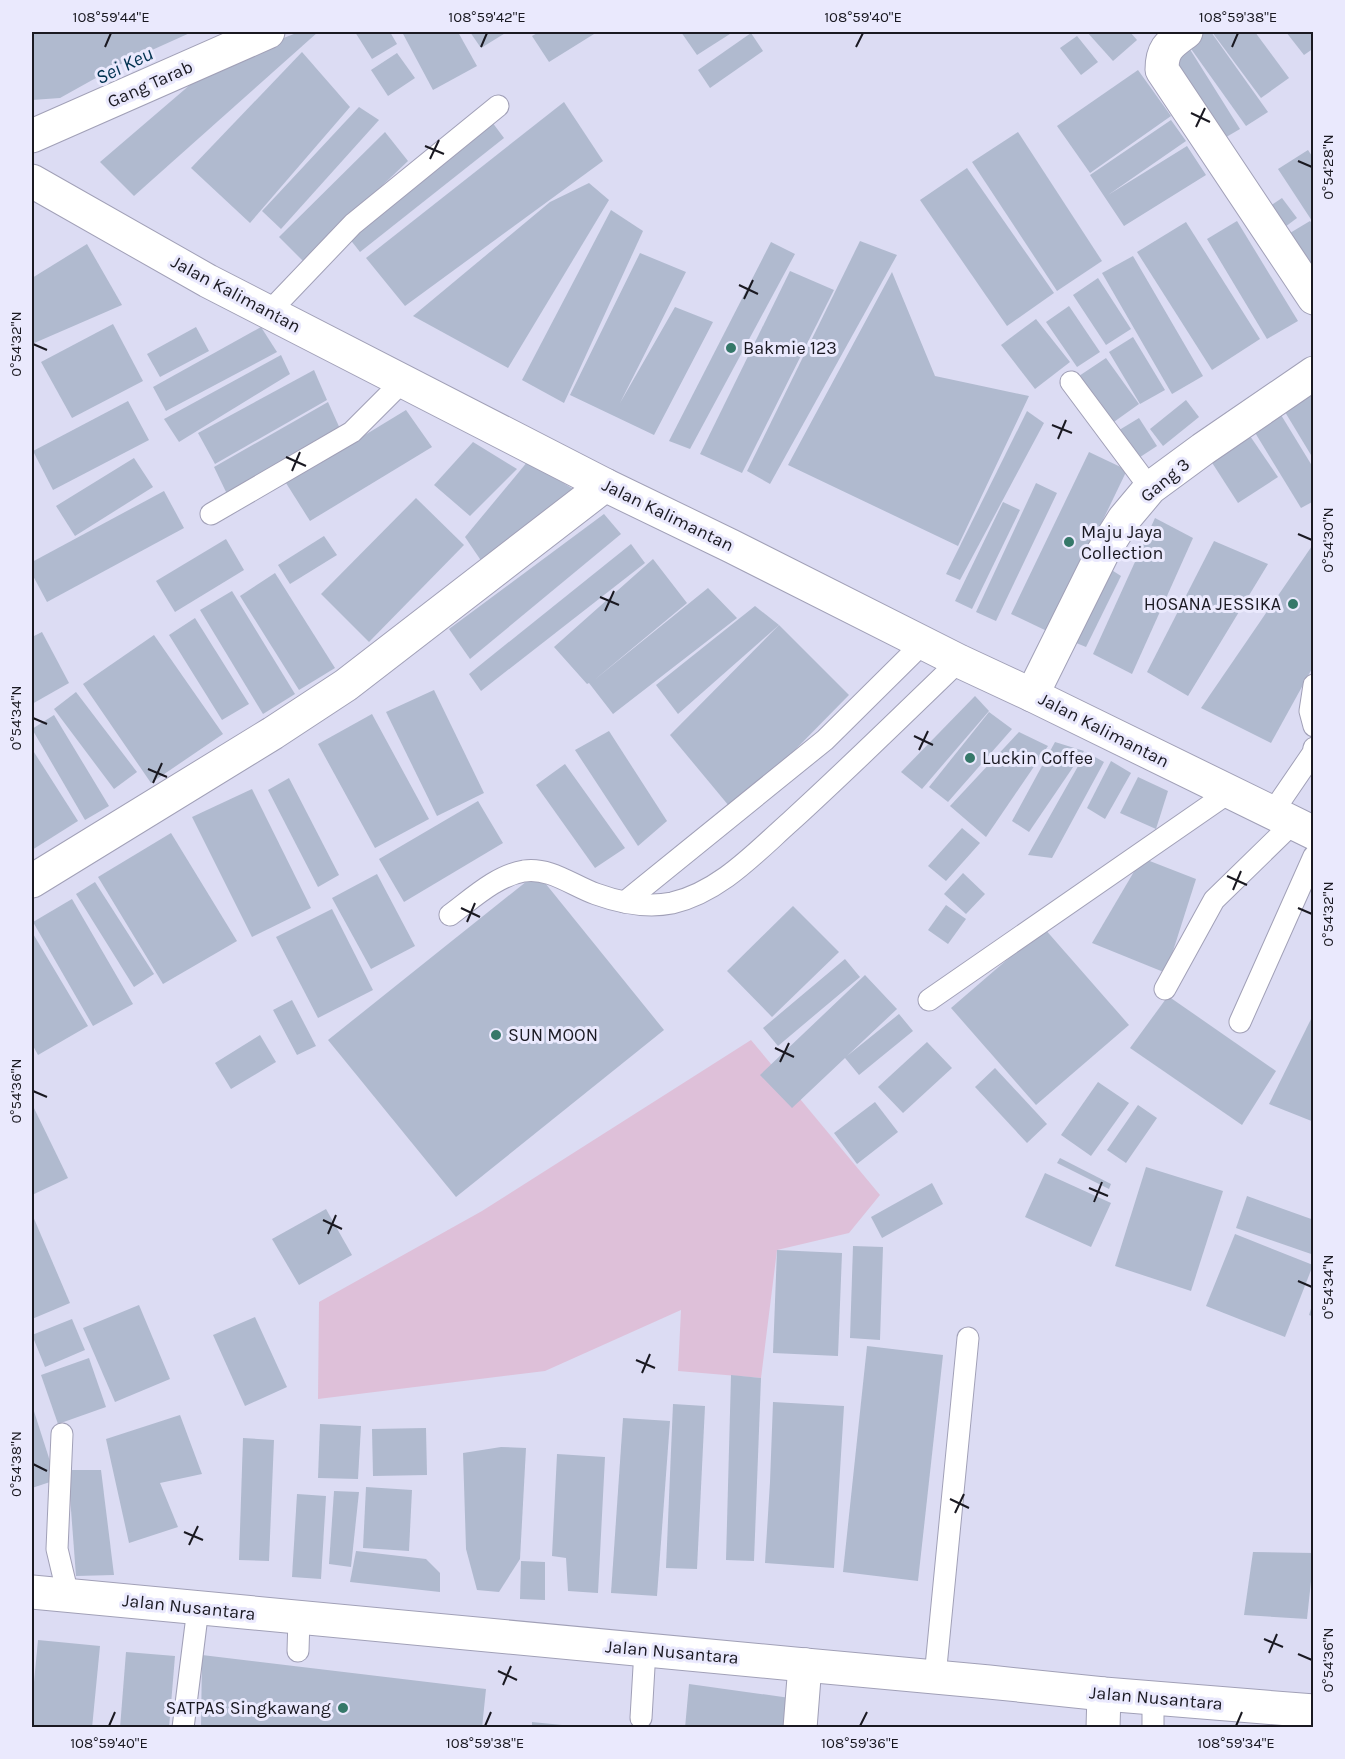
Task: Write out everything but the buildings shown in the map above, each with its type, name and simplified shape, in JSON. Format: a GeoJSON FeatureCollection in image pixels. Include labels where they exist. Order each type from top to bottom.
{"type":"FeatureCollection","features":[{"type":"Feature","properties":{"kind":"street","name":"Gang Tarab"},"geometry":{"type":"LineString","coordinates":[[32,136],[268,32]]}},
{"type":"Feature","properties":{"kind":"street"},"geometry":{"type":"LineString","coordinates":[[1186,32],[1167,47],[1162,57],[1162,70],[1314,298]]}},
{"type":"Feature","properties":{"kind":"street","name":"Jalan Kalimantan"},"geometry":{"type":"LineString","coordinates":[[32,181],[208,281],[605,485],[1293,823]]}},
{"type":"Feature","properties":{"kind":"street","name":"Gang 3"},"geometry":{"type":"LineString","coordinates":[[1032,695],[1102,554],[1124,519],[1150,488],[1203,448],[1314,374]]}},
{"type":"Feature","properties":{"kind":"street"},"geometry":{"type":"LineString","coordinates":[[32,881],[273,733],[346,685],[605,485]]}},
{"type":"Feature","properties":{"kind":"street","name":"Jalan Nusantara"},"geometry":{"type":"LineString","coordinates":[[32,1592],[1104,1694],[1153,1713],[1314,1711]]}},
{"type":"Feature","properties":{"kind":"street"},"geometry":{"type":"LineString","coordinates":[[800,1728],[805,1665]]}},
{"type":"Feature","properties":{"kind":"street"},"geometry":{"type":"LineString","coordinates":[[1103,1728],[1104,1694]]}},
{"type":"Feature","properties":{"kind":"lane"},"geometry":{"type":"LineString","coordinates":[[269,312],[353,224],[498,106]]}},
{"type":"Feature","properties":{"kind":"lane"},"geometry":{"type":"LineString","coordinates":[[211,513],[351,432],[403,381]]}},
{"type":"Feature","properties":{"kind":"lane"},"geometry":{"type":"LineString","coordinates":[[1071,382],[1150,488]]}},
{"type":"Feature","properties":{"kind":"lane"},"geometry":{"type":"LineString","coordinates":[[625,902],[825,740],[924,642]]}},
{"type":"Feature","properties":{"kind":"lane"},"geometry":{"type":"LineString","coordinates":[[450,915],[499,879],[524,871],[545,871],[597,895],[652,906],[675,902],[703,892],[732,873],[824,791],[960,661]]}},
{"type":"Feature","properties":{"kind":"lane"},"geometry":{"type":"LineString","coordinates":[[1314,685],[1310,711],[1314,726]]}},
{"type":"Feature","properties":{"kind":"lane"},"geometry":{"type":"LineString","coordinates":[[1165,989],[1214,900],[1293,823],[1314,748]]}},
{"type":"Feature","properties":{"kind":"lane"},"geometry":{"type":"LineString","coordinates":[[929,1000],[1228,793]]}},
{"type":"Feature","properties":{"kind":"lane"},"geometry":{"type":"LineString","coordinates":[[1240,1022],[1314,856]]}},
{"type":"Feature","properties":{"kind":"lane"},"geometry":{"type":"LineString","coordinates":[[935,1677],[968,1338]]}},
{"type":"Feature","properties":{"kind":"lane"},"geometry":{"type":"LineString","coordinates":[[62,1434],[57,1549],[68,1595]]}},
{"type":"Feature","properties":{"kind":"lane"},"geometry":{"type":"LineString","coordinates":[[183,1728],[198,1608]]}},
{"type":"Feature","properties":{"kind":"lane"},"geometry":{"type":"LineString","coordinates":[[298,1651],[299,1618]]}},
{"type":"Feature","properties":{"kind":"lane"},"geometry":{"type":"LineString","coordinates":[[641,1718],[645,1650]]}},
{"type":"Feature","properties":{"kind":"shaded area"},"geometry":{"type":"Polygon","coordinates":[[[751,1040],[880,1195],[849,1233],[777,1250],[761,1378],[678,1371],[681,1310],[545,1371],[318,1399],[319,1302],[482,1211],[751,1040]]]}},
{"type":"Feature","properties":{"kind":"place","name":"Bakmie 123"},"geometry":{"type":"Point","coordinates":[731,348]}},
{"type":"Feature","properties":{"kind":"place","name":"Maju Jaya Collection"},"geometry":{"type":"Point","coordinates":[1069,542]}},
{"type":"Feature","properties":{"kind":"place","name":"HOSANA JESSIKA"},"geometry":{"type":"Point","coordinates":[1293,604]}},
{"type":"Feature","properties":{"kind":"place","name":"Luckin Coffee"},"geometry":{"type":"Point","coordinates":[970,758]}},
{"type":"Feature","properties":{"kind":"place","name":"SUN MOON"},"geometry":{"type":"Point","coordinates":[496,1035]}},
{"type":"Feature","properties":{"kind":"place","name":"SATPAS Singkawang"},"geometry":{"type":"Point","coordinates":[343,1708]}},
{"type":"Feature","properties":{"kind":"water label","name":"Sei Keu"},"geometry":{"type":"Point","coordinates":[124,65]}}]}
